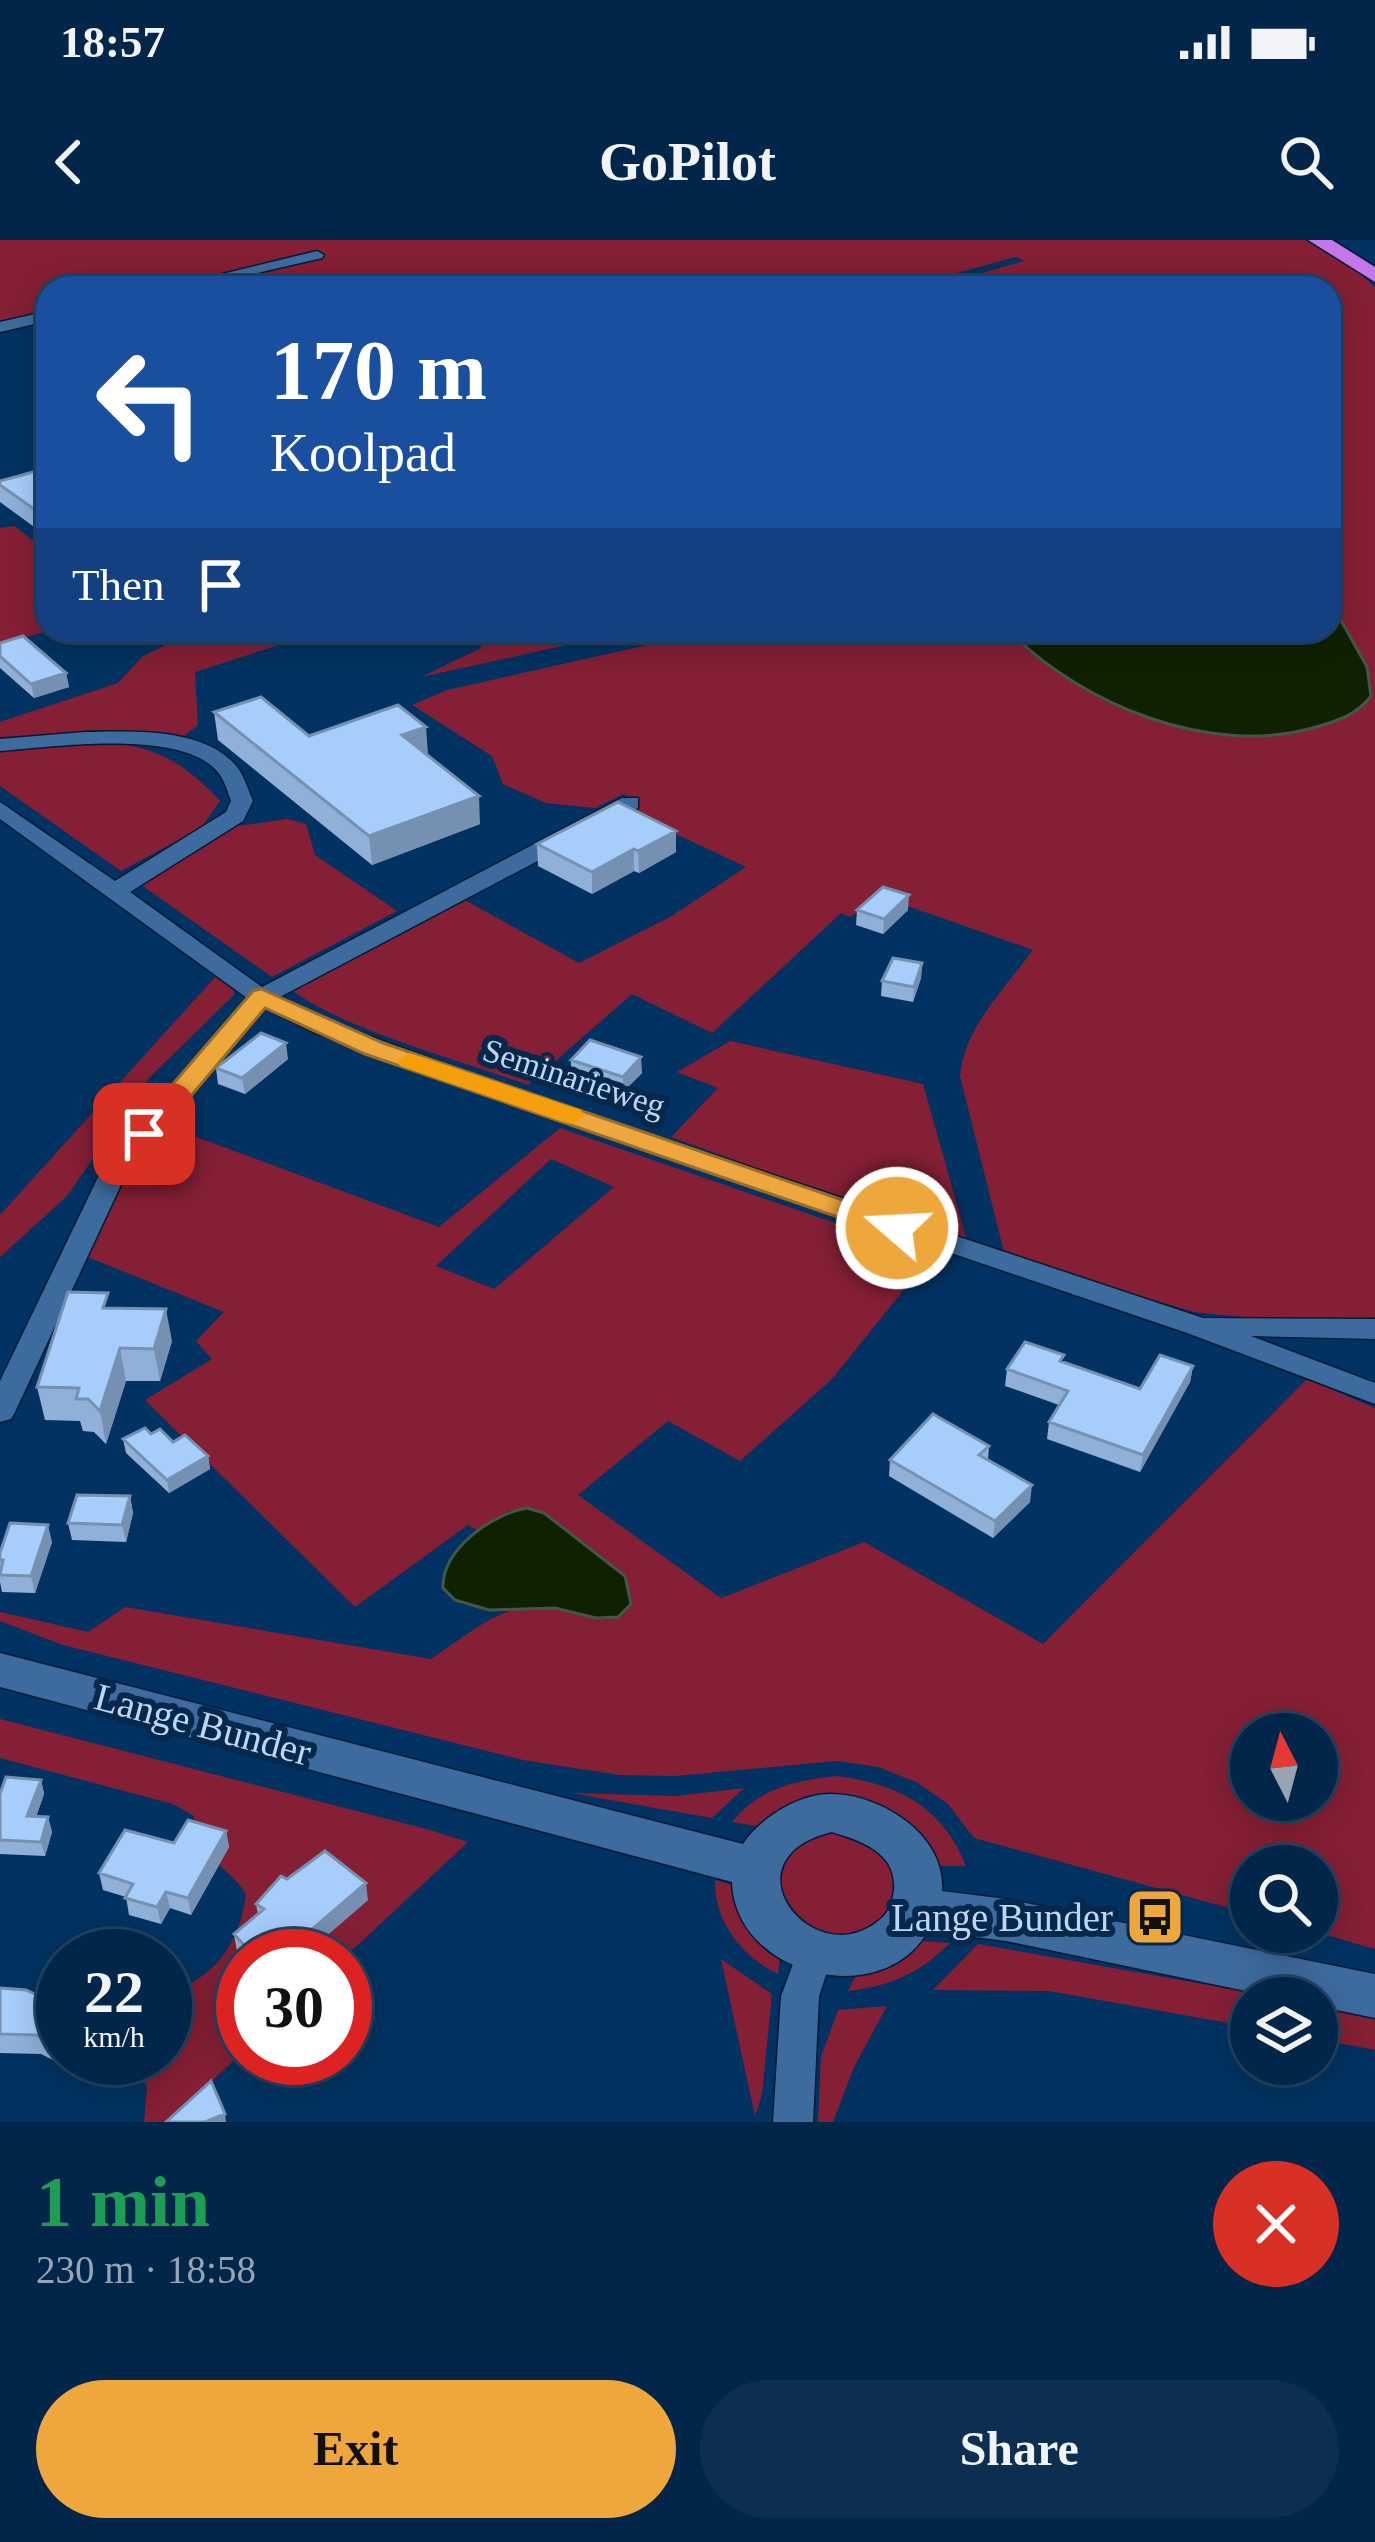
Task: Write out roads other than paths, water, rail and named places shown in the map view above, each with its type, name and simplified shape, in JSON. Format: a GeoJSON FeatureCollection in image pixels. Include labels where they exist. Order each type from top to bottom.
{"type":"FeatureCollection","features":[{"type":"Feature","properties":{"kind":"highway"},"geometry":{"type":"LineString","coordinates":[[1318,240],[1375,276]]}},
{"type":"Feature","properties":{"kind":"highway"},"geometry":{"type":"LineString","coordinates":[[1358,240],[1375,259]]}},
{"type":"Feature","properties":{"kind":"street"},"geometry":{"type":"LineString","coordinates":[[225,276],[317,255]]}},
{"type":"Feature","properties":{"kind":"street"},"geometry":{"type":"LineString","coordinates":[[0,327],[36,319]]}},
{"type":"Feature","properties":{"kind":"street"},"geometry":{"type":"LineString","coordinates":[[0,745],[117,738],[201,753],[228,768],[242,801],[236,816],[114,892]]}},
{"type":"Feature","properties":{"kind":"street"},"geometry":{"type":"LineString","coordinates":[[0,1412],[114,1171],[261,997],[630,803]]}},
{"type":"Feature","properties":{"kind":"street","name":"Seminarieweg"},"geometry":{"type":"LineString","coordinates":[[0,809],[261,997],[394,1056],[1197,1326],[1375,1394]]}},
{"type":"Feature","properties":{"kind":"street"},"geometry":{"type":"LineString","coordinates":[[1197,1326],[1375,1329]]}},
{"type":"Feature","properties":{"kind":"street","name":"Lange Bunder"},"geometry":{"type":"LineString","coordinates":[[0,1670],[756,1867]]}},
{"type":"Feature","properties":{"kind":"street"},"geometry":{"type":"LineString","coordinates":[[832,1814],[859,1817],[884,1826],[918,1863],[923,1886],[918,1909],[907,1928],[889,1943],[866,1952],[814,1952],[786,1938],[766,1918],[755,1893],[756,1867],[766,1846],[794,1823],[832,1814]]}},
{"type":"Feature","properties":{"kind":"street"},"geometry":{"type":"LineString","coordinates":[[918,1909],[1006,1920],[1375,1996]]}},
{"type":"Feature","properties":{"kind":"street"},"geometry":{"type":"LineString","coordinates":[[793,2122],[800,1996],[814,1952]]}},
{"type":"Feature","properties":{"kind":"place","name":"Lange Bunder"},"geometry":{"type":"Point","coordinates":[1155,1917]}}]}
